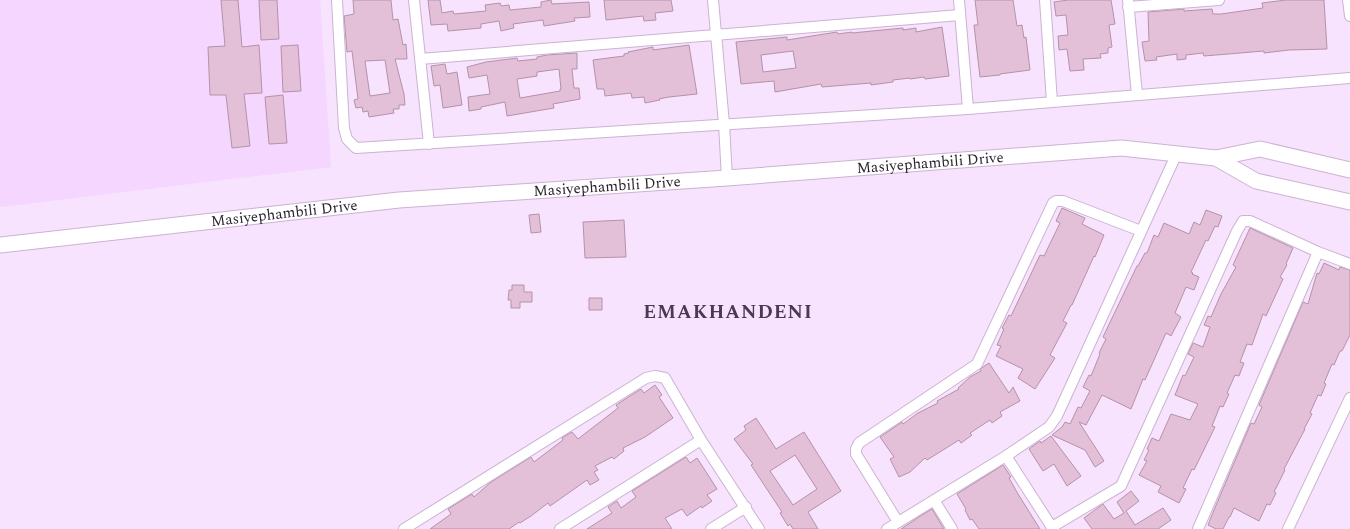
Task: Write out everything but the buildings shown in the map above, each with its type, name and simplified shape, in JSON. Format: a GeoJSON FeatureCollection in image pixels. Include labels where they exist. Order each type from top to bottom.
{"type":"FeatureCollection","features":[{"type":"Feature","properties":{"kind":"main road","name":"Masiyephambili Drive"},"geometry":{"type":"LineString","coordinates":[[0,245],[399,200],[727,178],[1121,148],[1216,158],[1260,149],[1350,170]]}},
{"type":"Feature","properties":{"kind":"main road","name":"Masiyephambili Drive"},"geometry":{"type":"LineString","coordinates":[[1216,158],[1256,181],[1350,202]]}},
{"type":"Feature","properties":{"kind":"street"},"geometry":{"type":"LineString","coordinates":[[337,0],[344,128],[347,140],[356,148],[968,109],[1350,78]]}},
{"type":"Feature","properties":{"kind":"street"},"geometry":{"type":"LineString","coordinates":[[414,0],[429,144]]}},
{"type":"Feature","properties":{"kind":"street"},"geometry":{"type":"LineString","coordinates":[[713,0],[724,124],[727,178]]}},
{"type":"Feature","properties":{"kind":"street"},"geometry":{"type":"LineString","coordinates":[[959,0],[968,109]]}},
{"type":"Feature","properties":{"kind":"street"},"geometry":{"type":"LineString","coordinates":[[1045,0],[1052,102]]}},
{"type":"Feature","properties":{"kind":"street"},"geometry":{"type":"LineString","coordinates":[[1137,95],[1128,4],[1219,0]]}},
{"type":"Feature","properties":{"kind":"street"},"geometry":{"type":"LineString","coordinates":[[1348,0],[1350,16]]}},
{"type":"Feature","properties":{"kind":"street"},"geometry":{"type":"LineString","coordinates":[[420,58],[960,15]]}},
{"type":"Feature","properties":{"kind":"street"},"geometry":{"type":"LineString","coordinates":[[887,529],[1044,431],[1058,416],[1177,153]]}},
{"type":"Feature","properties":{"kind":"street"},"geometry":{"type":"LineString","coordinates":[[898,522],[856,454],[857,446],[859,443],[977,364],[1053,203],[1056,201],[1063,201],[1142,231]]}},
{"type":"Feature","properties":{"kind":"street"},"geometry":{"type":"LineString","coordinates":[[1006,456],[1053,528],[1121,486],[1239,225],[1243,222],[1250,221],[1318,252],[1350,264]]}},
{"type":"Feature","properties":{"kind":"street"},"geometry":{"type":"LineString","coordinates":[[1198,529],[1318,252]]}},
{"type":"Feature","properties":{"kind":"street"},"geometry":{"type":"LineString","coordinates":[[404,529],[639,382],[650,376],[661,376],[665,378],[701,440],[759,529]]}},
{"type":"Feature","properties":{"kind":"street"},"geometry":{"type":"LineString","coordinates":[[1288,529],[1350,398]]}},
{"type":"Feature","properties":{"kind":"street"},"geometry":{"type":"LineString","coordinates":[[560,529],[701,440]]}},
{"type":"Feature","properties":{"kind":"street"},"geometry":{"type":"LineString","coordinates":[[934,500],[952,529]]}},
{"type":"Feature","properties":{"kind":"street"},"geometry":{"type":"LineString","coordinates":[[711,529],[746,507]]}},
{"type":"Feature","properties":{"kind":"shaded area"},"geometry":{"type":"Polygon","coordinates":[[[0,0],[320,0],[331,167],[0,207],[0,0]]]}},
{"type":"Feature","properties":{"kind":"district","name":"EMAKHANDENI"},"geometry":{"type":"Point","coordinates":[728,311]}}]}
